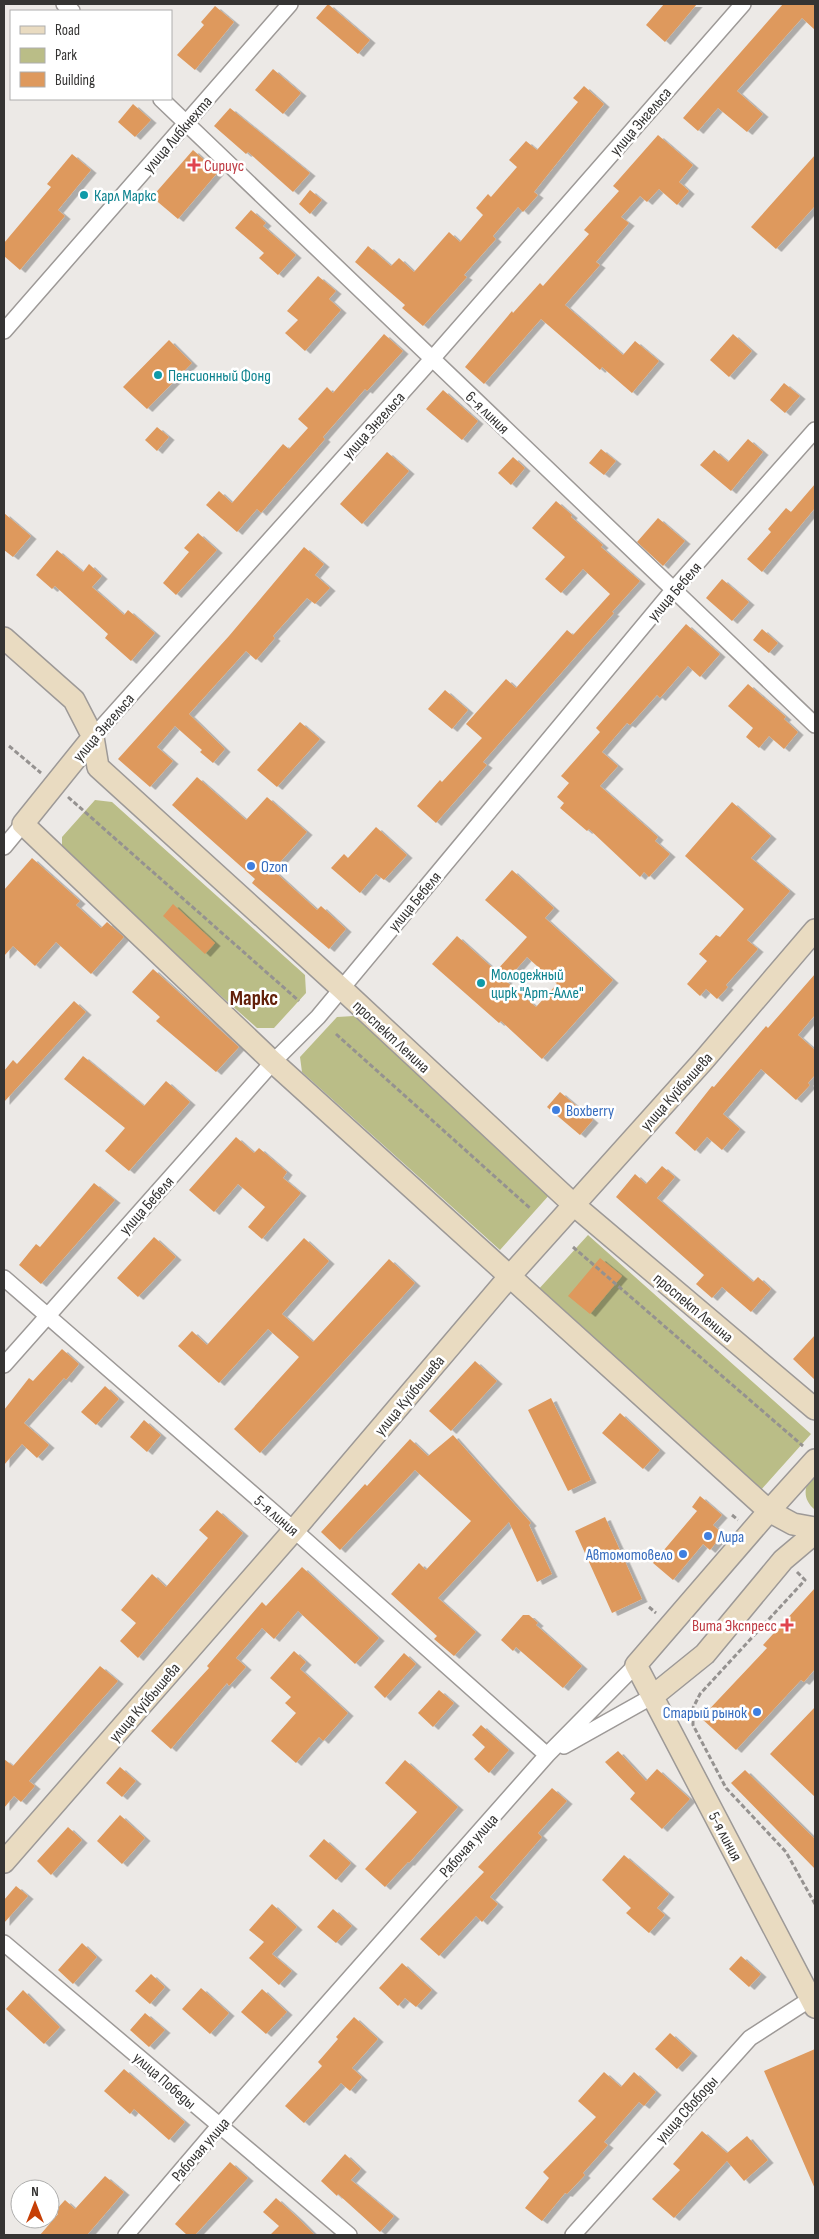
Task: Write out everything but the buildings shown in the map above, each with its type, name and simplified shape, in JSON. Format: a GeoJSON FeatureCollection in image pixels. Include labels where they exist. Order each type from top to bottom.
{"type":"FeatureCollection","features":[{"type":"Feature","properties":{"kind":"street","name":"улица Либкнехта"},"geometry":{"type":"LineString","coordinates":[[4,332],[290,4]]}},
{"type":"Feature","properties":{"kind":"street","name":"улица Энгельса"},"geometry":{"type":"LineString","coordinates":[[4,847],[92,738],[432,359],[743,4]]}},
{"type":"Feature","properties":{"kind":"street","name":"6-я линия"},"geometry":{"type":"LineString","coordinates":[[162,100],[815,725]]}},
{"type":"Feature","properties":{"kind":"street","name":"улица Бебеля"},"geometry":{"type":"LineString","coordinates":[[4,1365],[273,1062],[318,1017],[674,590],[815,430]]}},
{"type":"Feature","properties":{"kind":"street","name":"проспект Ленина"},"geometry":{"type":"LineString","coordinates":[[4,638],[74,700],[92,738],[98,766],[341,988],[574,1206],[815,1410]]}},
{"type":"Feature","properties":{"kind":"street"},"geometry":{"type":"LineString","coordinates":[[23,824],[273,1062],[769,1510],[793,1524],[815,1528]]}},
{"type":"Feature","properties":{"kind":"street","name":"улица Куйбышева"},"geometry":{"type":"LineString","coordinates":[[4,1862],[294,1530],[509,1277],[703,1061],[815,930]]}},
{"type":"Feature","properties":{"kind":"street","name":"5-я линия"},"geometry":{"type":"LineString","coordinates":[[4,1278],[294,1530],[547,1755]]}},
{"type":"Feature","properties":{"kind":"street","name":"Рабочая улица"},"geometry":{"type":"LineString","coordinates":[[126,2235],[218,2126],[547,1755],[636,1665],[769,1510],[812,1455]]}},
{"type":"Feature","properties":{"kind":"street"},"geometry":{"type":"LineString","coordinates":[[547,1755],[653,1696],[705,1654],[784,1560],[815,1532]]}},
{"type":"Feature","properties":{"kind":"street","name":"5-я линия"},"geometry":{"type":"LineString","coordinates":[[636,1665],[814,2002]]}},
{"type":"Feature","properties":{"kind":"street","name":"улица Победы"},"geometry":{"type":"LineString","coordinates":[[4,1943],[218,2126],[350,2235]]}},
{"type":"Feature","properties":{"kind":"street","name":"улица Свободы"},"geometry":{"type":"LineString","coordinates":[[574,2235],[750,2038],[814,2002]]}},
{"type":"Feature","properties":{"kind":"path"},"geometry":{"type":"LineString","coordinates":[[9,746],[299,1001]]}},
{"type":"Feature","properties":{"kind":"path"},"geometry":{"type":"LineString","coordinates":[[336,1034],[531,1209]]}},
{"type":"Feature","properties":{"kind":"path"},"geometry":{"type":"LineString","coordinates":[[573,1247],[812,1455]]}},
{"type":"Feature","properties":{"kind":"path"},"geometry":{"type":"LineString","coordinates":[[805,1580],[700,1694],[693,1708],[693,1725],[726,1788],[786,1852],[815,1904]]}},
{"type":"Feature","properties":{"kind":"green space"},"geometry":{"type":"Polygon","coordinates":[[[95,800],[112,802],[305,975],[306,993],[274,1028],[257,1028],[62,854],[62,837],[95,800]]]}},
{"type":"Feature","properties":{"kind":"green space"},"geometry":{"type":"Polygon","coordinates":[[[354,1016],[551,1193],[500,1250],[302,1072],[300,1057],[337,1017],[354,1016]]]}},
{"type":"Feature","properties":{"kind":"green space"},"geometry":{"type":"Polygon","coordinates":[[[588,1235],[811,1434],[760,1491],[537,1291],[588,1235]]]}},
{"type":"Feature","properties":{"kind":"green space"},"geometry":{"type":"Polygon","coordinates":[[[815,1472],[815,1510],[806,1496],[806,1487],[815,1472]]]}},
{"type":"Feature","properties":{"kind":"place","name":"Сириус"},"geometry":{"type":"Point","coordinates":[194,165]}},
{"type":"Feature","properties":{"kind":"place","name":"Карл Маркс"},"geometry":{"type":"Point","coordinates":[84,195]}},
{"type":"Feature","properties":{"kind":"place","name":"Пенсионный Фонд"},"geometry":{"type":"Point","coordinates":[158,375]}},
{"type":"Feature","properties":{"kind":"place","name":"Ozon"},"geometry":{"type":"Point","coordinates":[251,866]}},
{"type":"Feature","properties":{"kind":"place","name":"Молодежный цирк \"Арт-Алле\""},"geometry":{"type":"Point","coordinates":[481,983]}},
{"type":"Feature","properties":{"kind":"place","name":"Boxberry"},"geometry":{"type":"Point","coordinates":[556,1110]}},
{"type":"Feature","properties":{"kind":"place","name":"Лира"},"geometry":{"type":"Point","coordinates":[708,1536]}},
{"type":"Feature","properties":{"kind":"place","name":"Автомотовело"},"geometry":{"type":"Point","coordinates":[683,1554]}},
{"type":"Feature","properties":{"kind":"place","name":"Вита Экспресс"},"geometry":{"type":"Point","coordinates":[787,1625]}},
{"type":"Feature","properties":{"kind":"place","name":"Старый рынок"},"geometry":{"type":"Point","coordinates":[757,1712]}},
{"type":"Feature","properties":{"kind":"district","name":"Маркс"},"geometry":{"type":"Point","coordinates":[254,998]}}]}
